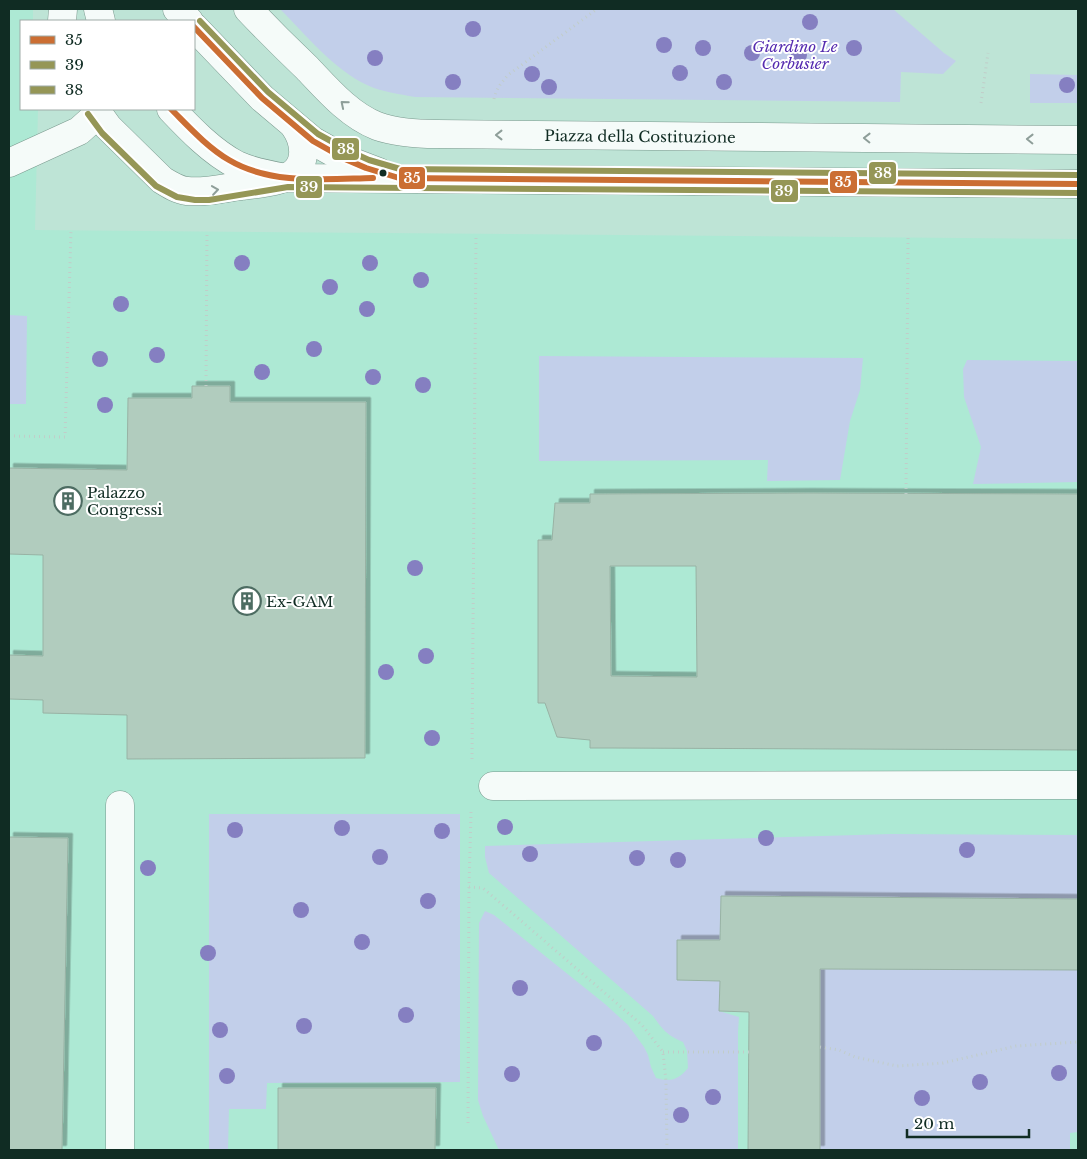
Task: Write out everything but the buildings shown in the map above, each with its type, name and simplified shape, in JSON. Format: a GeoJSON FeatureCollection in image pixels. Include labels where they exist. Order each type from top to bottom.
{"type":"FeatureCollection","features":[{"type":"Feature","properties":{"kind":"street"},"geometry":{"type":"LineString","coordinates":[[177,9],[188,20]]}},
{"type":"Feature","properties":{"kind":"street","name":"Piazza della Costituzione"},"geometry":{"type":"LineString","coordinates":[[248,9],[347,107],[377,126],[412,134],[1078,140]]}},
{"type":"Feature","properties":{"kind":"street"},"geometry":{"type":"LineString","coordinates":[[195,28],[262,98],[312,141],[366,168],[399,178]]}},
{"type":"Feature","properties":{"kind":"street"},"geometry":{"type":"LineString","coordinates":[[172,110],[196,135],[237,165],[286,178],[294,173],[303,158],[303,143],[295,127]]}},
{"type":"Feature","properties":{"kind":"street"},"geometry":{"type":"LineString","coordinates":[[9,163],[78,131],[96,111],[119,139],[162,180],[184,191],[214,190],[286,178],[1078,184]]}},
{"type":"Feature","properties":{"kind":"street"},"geometry":{"type":"LineString","coordinates":[[493,786],[1078,785]]}},
{"type":"Feature","properties":{"kind":"street"},"geometry":{"type":"LineString","coordinates":[[120,806],[120,1150]]}},
{"type":"Feature","properties":{"kind":"path"},"geometry":{"type":"LineString","coordinates":[[493,100],[496,90],[508,75],[597,9]]}},
{"type":"Feature","properties":{"kind":"path"},"geometry":{"type":"LineString","coordinates":[[981,105],[988,53]]}},
{"type":"Feature","properties":{"kind":"path"},"geometry":{"type":"LineString","coordinates":[[9,436],[65,437],[71,230]]}},
{"type":"Feature","properties":{"kind":"path"},"geometry":{"type":"LineString","coordinates":[[206,386],[207,232]]}},
{"type":"Feature","properties":{"kind":"path"},"geometry":{"type":"LineString","coordinates":[[472,761],[476,234]]}},
{"type":"Feature","properties":{"kind":"path"},"geometry":{"type":"LineString","coordinates":[[906,494],[908,238]]}},
{"type":"Feature","properties":{"kind":"path"},"geometry":{"type":"LineString","coordinates":[[468,1123],[469,887],[472,807]]}},
{"type":"Feature","properties":{"kind":"path"},"geometry":{"type":"LineString","coordinates":[[469,887],[483,888],[642,1025],[663,1052],[666,1081],[667,1150]]}},
{"type":"Feature","properties":{"kind":"path"},"geometry":{"type":"LineString","coordinates":[[820,1047],[839,1050],[855,1057],[897,1066],[943,1063],[1016,1046],[1078,1042]]}},
{"type":"Feature","properties":{"kind":"path"},"geometry":{"type":"LineString","coordinates":[[663,1052],[749,1052]]}},
{"type":"Feature","properties":{"kind":"shaded area"},"geometry":{"type":"Polygon","coordinates":[[[9,9],[33,9],[33,20],[20,20],[20,110],[38,110],[35,230],[1078,239],[1078,1150],[9,1150],[9,9]]]}},
{"type":"Feature","properties":{"kind":"green space","name":"Giardino Le Corbusier"},"geometry":{"type":"Polygon","coordinates":[[[280,9],[893,9],[956,61],[943,74],[901,72],[900,102],[415,97],[379,89],[355,78],[320,51],[280,9]]]}},
{"type":"Feature","properties":{"kind":"green space"},"geometry":{"type":"Polygon","coordinates":[[[1030,74],[1078,75],[1078,103],[1030,103],[1030,74]]]}},
{"type":"Feature","properties":{"kind":"green space"},"geometry":{"type":"Polygon","coordinates":[[[9,315],[27,316],[26,404],[9,404],[9,315]]]}},
{"type":"Feature","properties":{"kind":"green space"},"geometry":{"type":"Polygon","coordinates":[[[539,356],[863,358],[860,390],[850,421],[840,480],[767,481],[768,460],[539,461],[539,356]]]}},
{"type":"Feature","properties":{"kind":"green space"},"geometry":{"type":"Polygon","coordinates":[[[967,360],[1078,361],[1078,482],[973,484],[981,447],[964,397],[963,369],[967,360]]]}},
{"type":"Feature","properties":{"kind":"green space"},"geometry":{"type":"Polygon","coordinates":[[[209,814],[460,814],[460,1082],[267,1083],[266,1109],[229,1109],[228,1150],[209,1150],[209,814]]]}},
{"type":"Feature","properties":{"kind":"green space"},"geometry":{"type":"Polygon","coordinates":[[[891,834],[1078,835],[1078,899],[721,896],[720,940],[677,940],[677,980],[720,981],[719,1011],[739,1017],[738,1150],[499,1150],[483,1116],[478,1100],[479,923],[485,911],[494,915],[605,1004],[628,1025],[644,1047],[656,1078],[674,1079],[688,1068],[687,1051],[683,1042],[666,1032],[653,1016],[489,873],[485,857],[485,846],[891,834]]]}},
{"type":"Feature","properties":{"kind":"green space"},"geometry":{"type":"Polygon","coordinates":[[[820,969],[1078,970],[1078,1132],[1070,1133],[1070,1150],[820,1150],[820,969]]]}},
{"type":"Feature","properties":{"kind":"transit line","name":"38"},"geometry":{"type":"LineString","coordinates":[[200,21],[268,92],[318,134],[369,160],[400,169],[1078,175]]}},
{"type":"Feature","properties":{"kind":"transit line","name":"35"},"geometry":{"type":"LineString","coordinates":[[195,28],[262,98],[313,141],[345,159],[366,168],[399,178],[1078,184]]}},
{"type":"Feature","properties":{"kind":"transit line","name":"35"},"geometry":{"type":"LineString","coordinates":[[172,110],[213,149],[245,168],[281,177],[299,179],[373,178]]}},
{"type":"Feature","properties":{"kind":"transit line","name":"39"},"geometry":{"type":"LineString","coordinates":[[88,114],[102,133],[156,186],[177,197],[195,200],[209,200],[288,187],[1078,193]]}},
{"type":"Feature","properties":{"kind":"place","name":"Palazzo Congressi"},"geometry":{"type":"Point","coordinates":[68,501]}},
{"type":"Feature","properties":{"kind":"place","name":"Ex-GAM"},"geometry":{"type":"Point","coordinates":[247,601]}}]}
